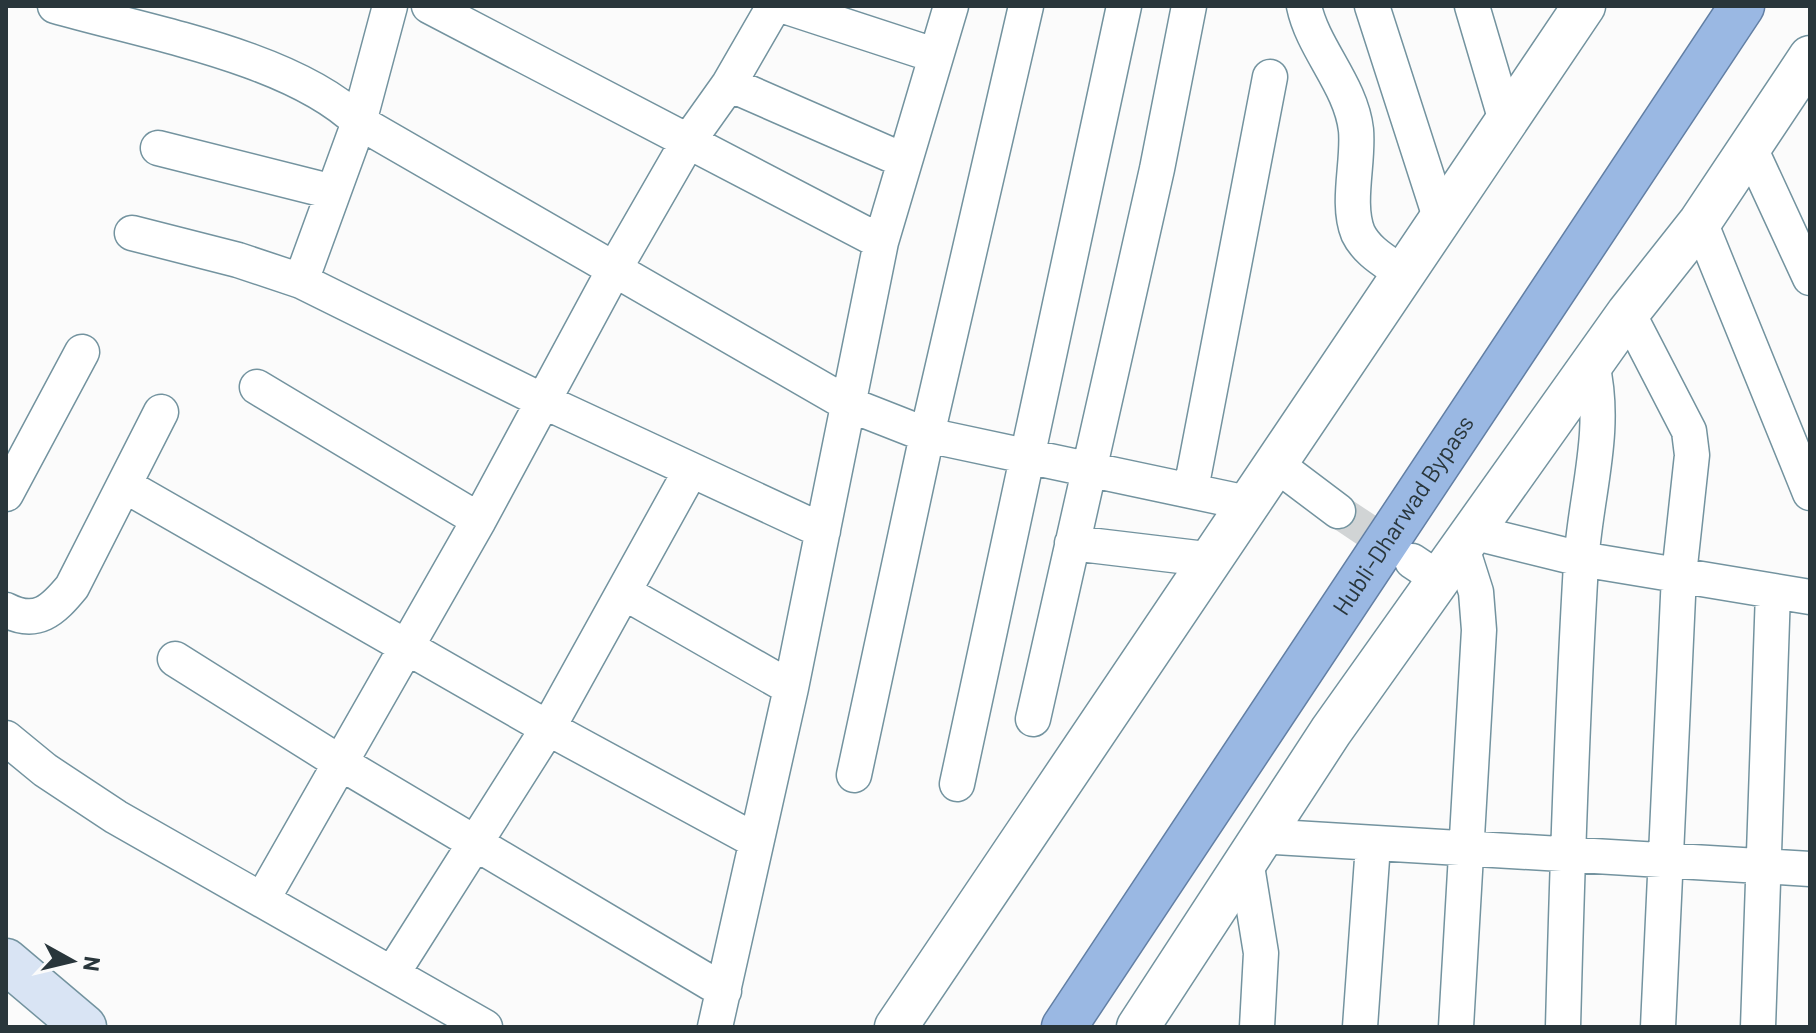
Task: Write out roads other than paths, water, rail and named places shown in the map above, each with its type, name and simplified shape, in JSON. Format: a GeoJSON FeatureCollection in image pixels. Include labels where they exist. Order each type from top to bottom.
{"type":"FeatureCollection","features":[{"type":"Feature","properties":{"kind":"highway","name":"Hubli-Dharwad Bypass"},"geometry":{"type":"LineString","coordinates":[[1064,1027],[1742,6]]}},
{"type":"Feature","properties":{"kind":"main road"},"geometry":{"type":"LineString","coordinates":[[6,961],[84,1027]]}},
{"type":"Feature","properties":{"kind":"street"},"geometry":{"type":"LineString","coordinates":[[55,6],[222,53],[287,76],[340,104],[359,122],[848,404],[927,435],[1252,504]]}},
{"type":"Feature","properties":{"kind":"street"},"geometry":{"type":"LineString","coordinates":[[301,281],[359,122],[390,6]]}},
{"type":"Feature","properties":{"kind":"street"},"geometry":{"type":"LineString","coordinates":[[429,6],[881,242]]}},
{"type":"Feature","properties":{"kind":"street"},"geometry":{"type":"LineString","coordinates":[[262,900],[479,520],[615,268],[687,143],[729,84],[774,6]]}},
{"type":"Feature","properties":{"kind":"street"},"geometry":{"type":"LineString","coordinates":[[784,6],[934,55]]}},
{"type":"Feature","properties":{"kind":"street"},"geometry":{"type":"LineString","coordinates":[[715,1027],[791,688],[881,242],[951,6]]}},
{"type":"Feature","properties":{"kind":"street"},"geometry":{"type":"LineString","coordinates":[[854,775],[927,435],[1026,6]]}},
{"type":"Feature","properties":{"kind":"street"},"geometry":{"type":"LineString","coordinates":[[957,784],[1025,454],[1124,6]]}},
{"type":"Feature","properties":{"kind":"street"},"geometry":{"type":"LineString","coordinates":[[1033,719],[1157,169],[1189,6]]}},
{"type":"Feature","properties":{"kind":"street"},"geometry":{"type":"LineString","coordinates":[[1304,6],[1345,93],[1356,127],[1353,215],[1358,233],[1367,247],[1403,274]]}},
{"type":"Feature","properties":{"kind":"street"},"geometry":{"type":"LineString","coordinates":[[1372,6],[1440,217]]}},
{"type":"Feature","properties":{"kind":"street"},"geometry":{"type":"LineString","coordinates":[[1472,6],[1506,121]]}},
{"type":"Feature","properties":{"kind":"street"},"geometry":{"type":"LineString","coordinates":[[896,1027],[1252,504],[1506,121],[1572,13]]}},
{"type":"Feature","properties":{"kind":"street"},"geometry":{"type":"LineString","coordinates":[[1143,1023],[1253,848],[1446,555],[1700,222],[1810,57]]}},
{"type":"Feature","properties":{"kind":"street"},"geometry":{"type":"LineString","coordinates":[[1191,489],[1270,77]]}},
{"type":"Feature","properties":{"kind":"street"},"geometry":{"type":"LineString","coordinates":[[729,84],[905,161]]}},
{"type":"Feature","properties":{"kind":"street"},"geometry":{"type":"LineString","coordinates":[[158,148],[333,192]]}},
{"type":"Feature","properties":{"kind":"street"},"geometry":{"type":"LineString","coordinates":[[1750,148],[1810,278]]}},
{"type":"Feature","properties":{"kind":"street"},"geometry":{"type":"LineString","coordinates":[[1700,222],[1810,493]]}},
{"type":"Feature","properties":{"kind":"street"},"geometry":{"type":"LineString","coordinates":[[132,233],[238,260],[301,281],[543,401],[823,531]]}},
{"type":"Feature","properties":{"kind":"street"},"geometry":{"type":"LineString","coordinates":[[1628,313],[1689,431],[1692,455],[1679,575],[1658,1027]]}},
{"type":"Feature","properties":{"kind":"street"},"geometry":{"type":"LineString","coordinates":[[9,479],[82,352]]}},
{"type":"Feature","properties":{"kind":"street"},"geometry":{"type":"LineString","coordinates":[[1563,1027],[1567,858],[1581,559],[1598,440],[1599,395],[1592,364]]}},
{"type":"Feature","properties":{"kind":"street"},"geometry":{"type":"LineString","coordinates":[[257,387],[479,520]]}},
{"type":"Feature","properties":{"kind":"street"},"geometry":{"type":"LineString","coordinates":[[6,610],[35,618],[52,611],[72,587],[161,412]]}},
{"type":"Feature","properties":{"kind":"street"},"geometry":{"type":"LineString","coordinates":[[1277,465],[1338,511]]}},
{"type":"Feature","properties":{"kind":"street"},"geometry":{"type":"LineString","coordinates":[[392,974],[478,843],[548,728],[691,470]]}},
{"type":"Feature","properties":{"kind":"street"},"geometry":{"type":"LineString","coordinates":[[124,485],[548,728],[756,841]]}},
{"type":"Feature","properties":{"kind":"street"},"geometry":{"type":"LineString","coordinates":[[1072,543],[1214,560]]}},
{"type":"Feature","properties":{"kind":"street"},"geometry":{"type":"LineString","coordinates":[[1446,555],[1581,559],[1810,597]]}},
{"type":"Feature","properties":{"kind":"street"},"geometry":{"type":"LineString","coordinates":[[1446,555],[1476,592],[1479,630],[1456,1027]]}},
{"type":"Feature","properties":{"kind":"street"},"geometry":{"type":"LineString","coordinates":[[1758,1027],[1773,592]]}},
{"type":"Feature","properties":{"kind":"street"},"geometry":{"type":"LineString","coordinates":[[625,593],[791,688]]}},
{"type":"Feature","properties":{"kind":"street"},"geometry":{"type":"LineString","coordinates":[[175,659],[339,762],[724,991]]}},
{"type":"Feature","properties":{"kind":"street"},"geometry":{"type":"LineString","coordinates":[[6,738],[45,770],[116,817],[485,1027]]}},
{"type":"Feature","properties":{"kind":"street"},"geometry":{"type":"LineString","coordinates":[[1253,848],[1373,845],[1810,869]]}},
{"type":"Feature","properties":{"kind":"street"},"geometry":{"type":"LineString","coordinates":[[1360,1027],[1373,845]]}},
{"type":"Feature","properties":{"kind":"street"},"geometry":{"type":"LineString","coordinates":[[1253,848],[1261,953],[1257,1027]]}},
{"type":"Feature","properties":{"kind":"tunnel"},"geometry":{"type":"LineString","coordinates":[[1338,511],[1405,556]]}}]}
